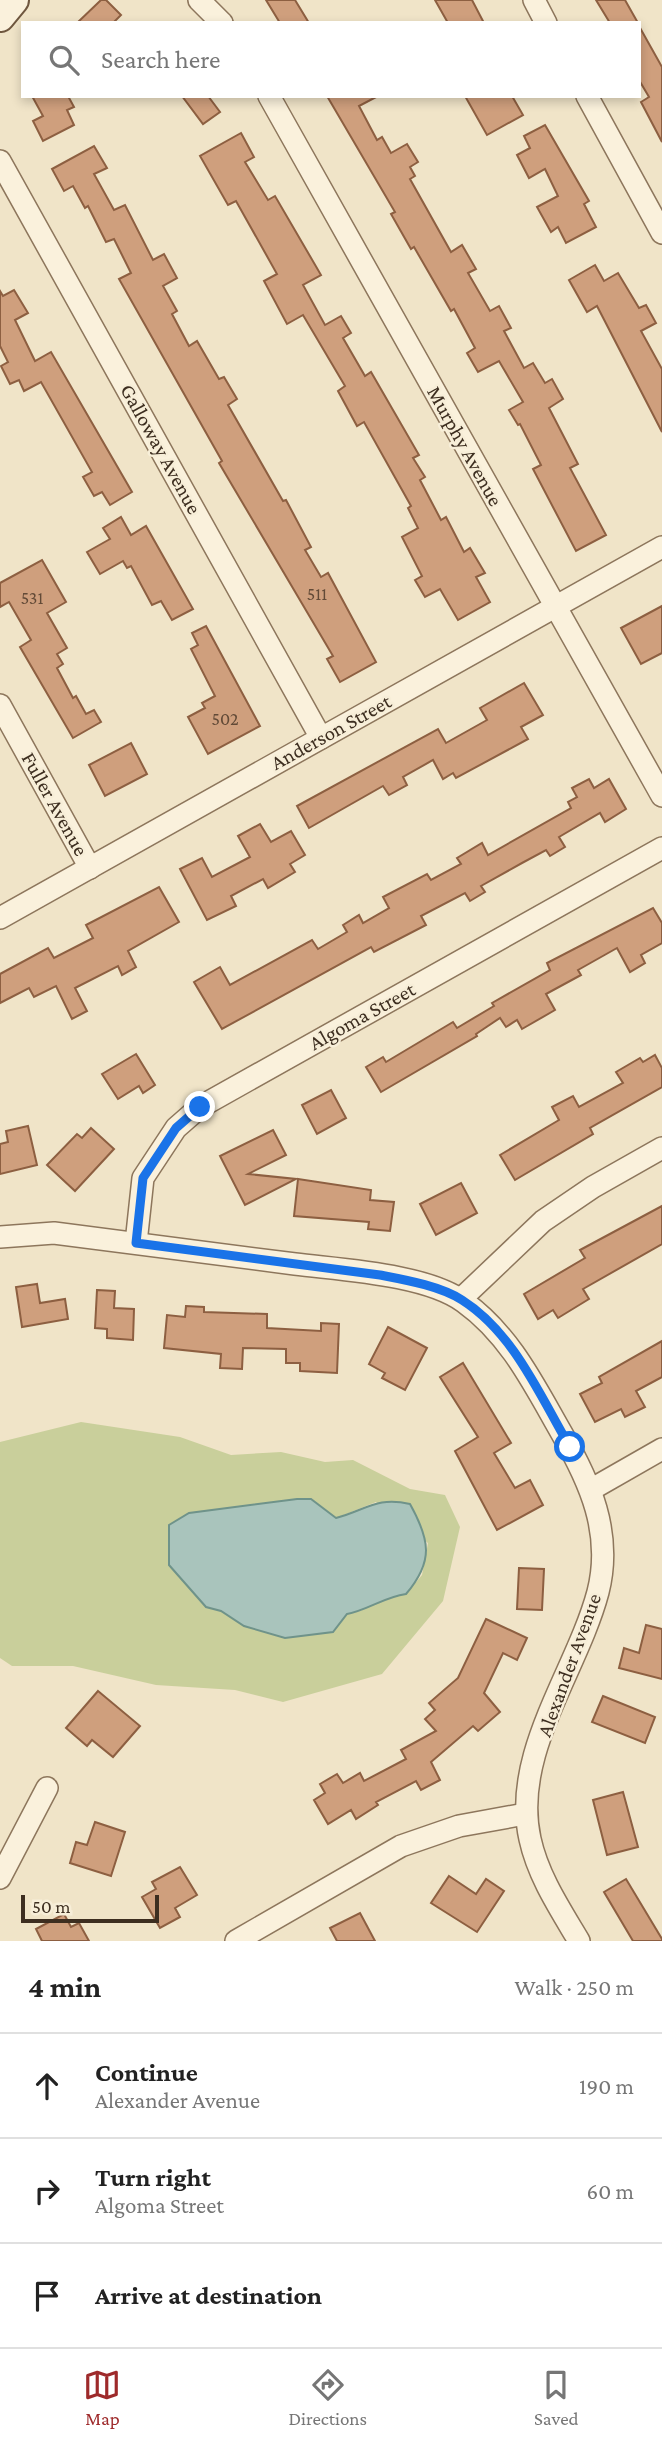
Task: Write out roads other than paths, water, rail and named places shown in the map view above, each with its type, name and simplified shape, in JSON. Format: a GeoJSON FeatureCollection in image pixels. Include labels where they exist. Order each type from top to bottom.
{"type":"FeatureCollection","features":[{"type":"Feature","properties":{"kind":"main road"},"geometry":{"type":"LineString","coordinates":[[0,17],[14,0]]}},
{"type":"Feature","properties":{"kind":"street"},"geometry":{"type":"LineString","coordinates":[[199,0],[220,21]]}},
{"type":"Feature","properties":{"kind":"street"},"geometry":{"type":"LineString","coordinates":[[534,0],[545,21]]}},
{"type":"Feature","properties":{"kind":"street","name":"Murphy Avenue"},"geometry":{"type":"LineString","coordinates":[[270,98],[662,796]]}},
{"type":"Feature","properties":{"kind":"street"},"geometry":{"type":"LineString","coordinates":[[588,98],[662,233]]}},
{"type":"Feature","properties":{"kind":"street","name":"Galloway Avenue"},"geometry":{"type":"LineString","coordinates":[[0,161],[321,738]]}},
{"type":"Feature","properties":{"kind":"street","name":"Anderson Street"},"geometry":{"type":"LineString","coordinates":[[0,918],[662,547]]}},
{"type":"Feature","properties":{"kind":"street","name":"Fuller Avenue"},"geometry":{"type":"LineString","coordinates":[[0,705],[90,868]]}},
{"type":"Feature","properties":{"kind":"street","name":"Algoma Street"},"geometry":{"type":"LineString","coordinates":[[136,1243],[143,1178],[176,1128],[200,1107],[662,848]]}},
{"type":"Feature","properties":{"kind":"street"},"geometry":{"type":"LineString","coordinates":[[461,1299],[543,1221],[593,1187],[662,1148]]}},
{"type":"Feature","properties":{"kind":"street","name":"Alexander Avenue"},"geometry":{"type":"LineString","coordinates":[[0,1237],[54,1233],[402,1279],[461,1299],[493,1327],[520,1360],[592,1489],[602,1531],[603,1553],[597,1593],[534,1761],[525,1814],[530,1842],[546,1883],[579,1941]]}},
{"type":"Feature","properties":{"kind":"street"},"geometry":{"type":"LineString","coordinates":[[592,1489],[662,1449]]}},
{"type":"Feature","properties":{"kind":"street"},"geometry":{"type":"LineString","coordinates":[[0,1878],[47,1788]]}},
{"type":"Feature","properties":{"kind":"street"},"geometry":{"type":"LineString","coordinates":[[236,1941],[272,1932],[401,1846],[459,1826],[525,1814]]}},
{"type":"Feature","properties":{"kind":"water"},"geometry":{"type":"Polygon","coordinates":[[[311,1499],[336,1518],[380,1503],[410,1504],[422,1529],[426,1550],[421,1571],[406,1594],[347,1614],[333,1632],[285,1638],[244,1626],[221,1611],[206,1607],[169,1565],[169,1525],[189,1513],[311,1499]]]}}]}
